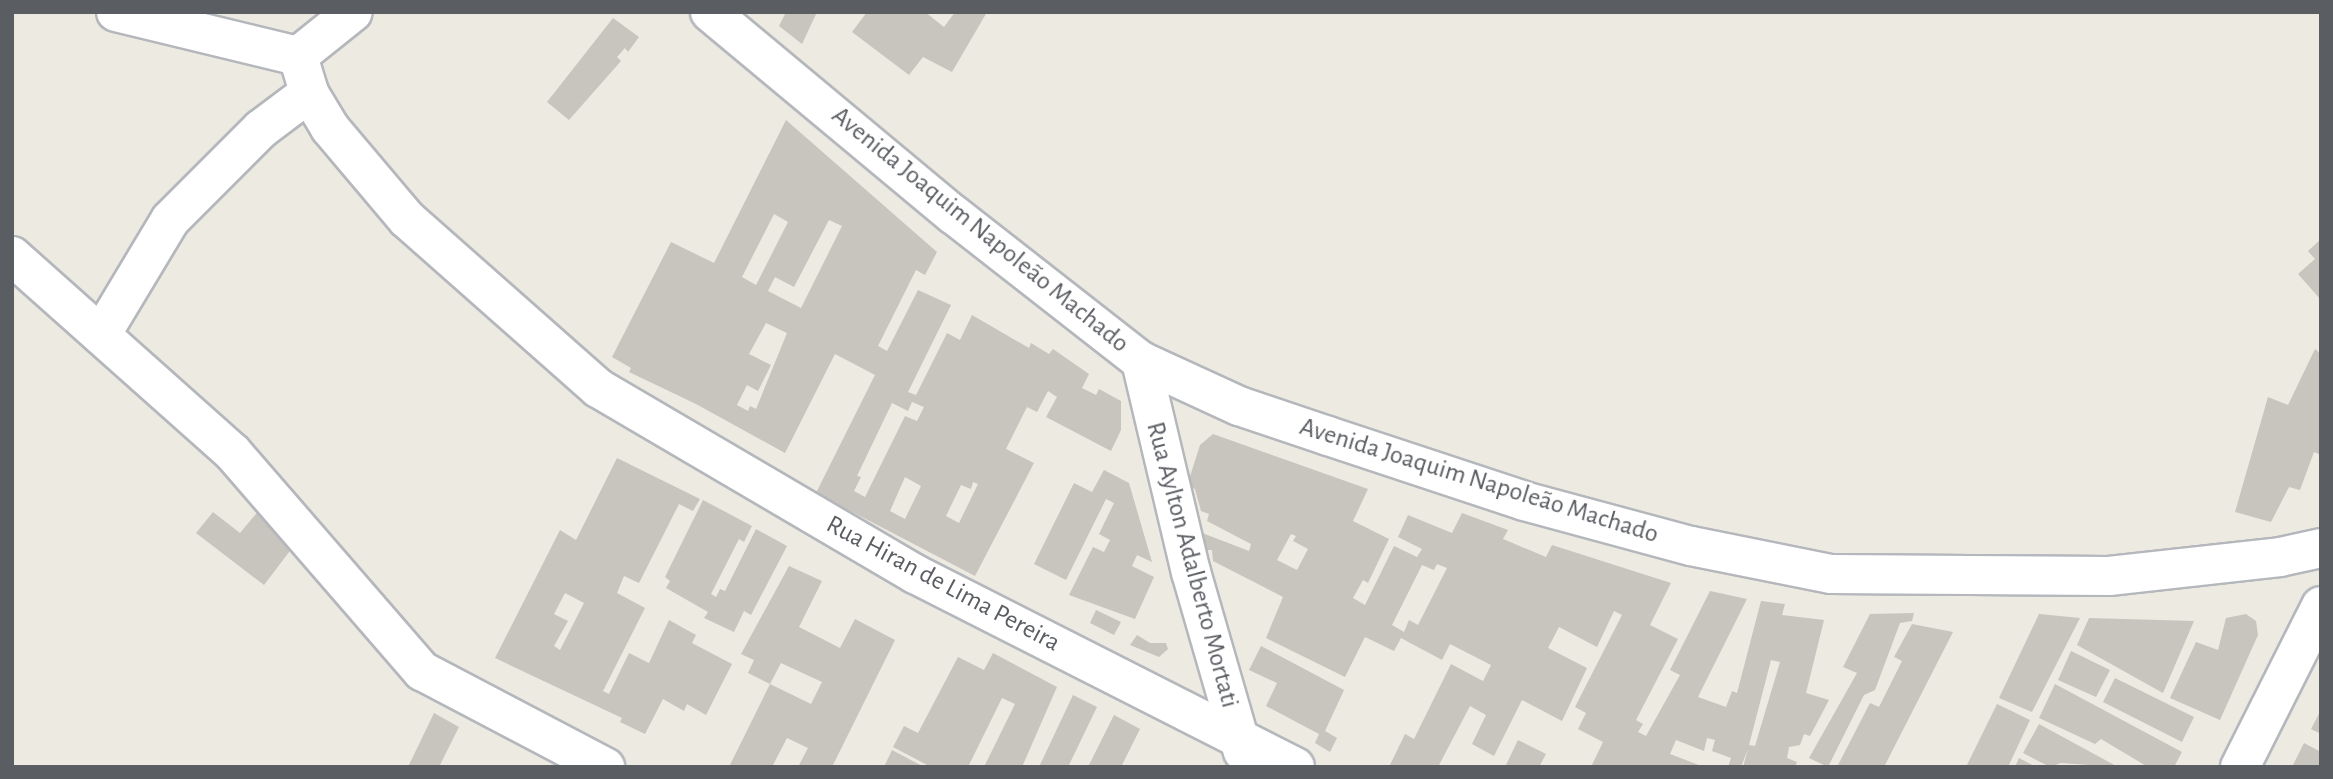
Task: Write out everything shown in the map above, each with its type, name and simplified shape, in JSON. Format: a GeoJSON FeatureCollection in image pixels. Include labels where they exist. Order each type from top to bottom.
{"type":"FeatureCollection","features":[{"type":"Feature","properties":{"kind":"street"},"geometry":{"type":"LineString","coordinates":[[116,12],[298,56],[353,12]]}},
{"type":"Feature","properties":{"kind":"street","name":"Avenida Joaquim Napoleão Machado"},"geometry":{"type":"LineString","coordinates":[[710,12],[756,46],[954,215],[1141,361],[1239,406],[1524,501],[1691,546],[1831,574],[2109,576],[2280,557],[2321,548]]}},
{"type":"Feature","properties":{"kind":"street","name":"Rua Hiran de Lima Pereira"},"geometry":{"type":"LineString","coordinates":[[298,56],[309,93],[337,137],[407,219],[598,388],[915,574],[1244,753],[1295,767]]}},
{"type":"Feature","properties":{"kind":"street"},"geometry":{"type":"LineString","coordinates":[[102,335],[170,220],[251,138],[309,93]]}},
{"type":"Feature","properties":{"kind":"street"},"geometry":{"type":"LineString","coordinates":[[12,256],[102,335],[272,493],[422,671],[605,767]]}},
{"type":"Feature","properties":{"kind":"street","name":"Rua Aylton Adalberto Mortati"},"geometry":{"type":"LineString","coordinates":[[1141,361],[1191,572],[1244,753]]}},
{"type":"Feature","properties":{"kind":"street"},"geometry":{"type":"LineString","coordinates":[[2239,767],[2321,606]]}},
{"type":"Feature","properties":{"kind":"building"},"geometry":{"type":"Polygon","coordinates":[[[786,12],[817,12],[802,44],[779,26],[786,12]]]}},
{"type":"Feature","properties":{"kind":"building"},"geometry":{"type":"Polygon","coordinates":[[[867,12],[925,12],[944,27],[955,12],[987,12],[952,72],[923,57],[909,75],[852,32],[867,12]]]}},
{"type":"Feature","properties":{"kind":"building"},"geometry":{"type":"Polygon","coordinates":[[[613,18],[639,37],[628,52],[625,48],[617,57],[621,61],[569,120],[547,102],[613,18]]]}},
{"type":"Feature","properties":{"kind":"building"},"geometry":{"type":"Polygon","coordinates":[[[786,120],[937,252],[925,275],[916,270],[878,346],[887,351],[918,290],[951,305],[908,392],[916,395],[947,333],[960,340],[972,315],[1029,348],[1031,343],[1049,354],[1053,349],[1089,374],[1082,388],[1096,395],[1099,389],[1121,401],[1121,430],[1111,451],[1046,417],[1057,397],[1048,391],[1037,412],[1027,407],[1006,449],[1034,463],[975,576],[816,493],[875,375],[835,354],[785,453],[696,404],[629,372],[631,368],[612,357],[671,242],[714,263],[786,120]],[[774,214],[742,277],[756,285],[788,222],[774,214]],[[829,220],[794,287],[775,277],[768,291],[801,308],[842,226],[829,220]],[[766,323],[749,354],[771,365],[758,391],[747,385],[737,405],[748,411],[750,406],[756,409],[787,333],[766,323]],[[912,402],[908,411],[892,403],[857,476],[861,477],[854,491],[865,497],[905,416],[917,421],[924,407],[912,402]],[[905,477],[890,511],[905,519],[921,486],[905,477]],[[973,482],[971,489],[961,485],[946,516],[959,523],[978,484],[973,482]]]}},
{"type":"Feature","properties":{"kind":"building"},"geometry":{"type":"Polygon","coordinates":[[[2321,239],[2321,300],[2298,274],[2315,259],[2308,251],[2321,239]]]}},
{"type":"Feature","properties":{"kind":"building"},"geometry":{"type":"Polygon","coordinates":[[[2315,349],[2321,354],[2321,455],[2314,452],[2300,490],[2289,487],[2271,522],[2235,512],[2268,397],[2288,405],[2315,349]]]}},
{"type":"Feature","properties":{"kind":"building"},"geometry":{"type":"Polygon","coordinates":[[[1213,434],[1368,489],[1353,521],[1389,539],[1368,583],[1363,580],[1353,598],[1365,605],[1394,546],[1417,557],[1422,549],[1398,537],[1408,515],[1452,533],[1462,513],[1508,530],[1503,539],[1546,557],[1552,545],[1671,583],[1650,625],[1678,639],[1636,720],[1643,724],[1638,732],[1646,736],[1680,675],[1670,670],[1710,591],[1747,599],[1698,697],[1726,707],[1732,691],[1737,693],[1761,601],[1785,604],[1782,615],[1824,620],[1806,693],[1829,700],[1810,736],[1804,734],[1800,745],[1789,747],[1787,758],[1797,762],[1795,767],[1743,767],[1748,749],[1741,767],[1728,767],[1731,758],[1712,751],[1715,740],[1707,738],[1704,751],[1676,740],[1670,754],[1704,767],[1591,767],[1603,742],[1578,729],[1586,713],[1575,707],[1622,615],[1614,611],[1597,647],[1559,627],[1548,648],[1587,668],[1562,721],[1522,700],[1494,756],[1472,744],[1486,715],[1470,706],[1438,767],[1389,767],[1405,734],[1414,739],[1451,664],[1483,681],[1491,665],[1450,644],[1442,660],[1401,638],[1394,651],[1365,637],[1345,677],[1266,638],[1283,597],[1213,561],[1212,550],[1201,550],[1197,531],[1249,551],[1251,544],[1207,521],[1209,514],[1201,511],[1195,489],[1187,486],[1200,445],[1213,434]],[[1291,534],[1277,560],[1297,570],[1308,549],[1293,541],[1296,536],[1291,534]],[[1437,564],[1434,570],[1422,565],[1392,625],[1404,632],[1409,620],[1418,625],[1447,568],[1437,564]],[[1771,660],[1749,745],[1755,746],[1780,662],[1771,660]]]}},
{"type":"Feature","properties":{"kind":"building"},"geometry":{"type":"Polygon","coordinates":[[[617,458],[700,499],[693,511],[679,504],[639,583],[624,576],[617,593],[645,608],[603,691],[609,694],[629,653],[649,663],[669,620],[696,635],[692,643],[732,664],[706,715],[687,704],[684,711],[663,699],[645,734],[620,722],[622,718],[495,658],[560,530],[576,540],[617,458]],[[565,593],[554,614],[568,621],[554,646],[560,650],[584,603],[565,593]]]}},
{"type":"Feature","properties":{"kind":"building"},"geometry":{"type":"Polygon","coordinates":[[[1104,470],[1129,483],[1152,562],[1137,555],[1132,566],[1154,577],[1135,619],[1069,595],[1093,547],[1104,552],[1110,540],[1099,534],[1114,503],[1106,499],[1066,580],[1034,564],[1074,483],[1092,492],[1104,470]]]}},
{"type":"Feature","properties":{"kind":"building"},"geometry":{"type":"Polygon","coordinates":[[[703,500],[752,526],[744,542],[739,539],[711,594],[716,597],[720,589],[725,591],[756,529],[787,546],[751,615],[744,611],[734,632],[704,618],[708,612],[666,588],[670,581],[665,577],[703,500]]]}},
{"type":"Feature","properties":{"kind":"building"},"geometry":{"type":"Polygon","coordinates":[[[260,509],[299,539],[264,585],[196,533],[213,512],[240,533],[260,509]]]}},
{"type":"Feature","properties":{"kind":"building"},"geometry":{"type":"Polygon","coordinates":[[[789,566],[822,581],[799,627],[840,648],[855,619],[895,640],[832,767],[798,767],[808,748],[787,738],[772,767],[729,767],[770,684],[748,673],[754,660],[741,654],[789,566]],[[781,663],[770,684],[811,704],[822,682],[781,663]]]}},
{"type":"Feature","properties":{"kind":"building"},"geometry":{"type":"Polygon","coordinates":[[[1096,610],[1121,622],[1114,635],[1090,623],[1096,610]]]}},
{"type":"Feature","properties":{"kind":"building"},"geometry":{"type":"Polygon","coordinates":[[[1914,613],[1912,621],[1900,623],[1875,690],[1864,695],[1828,767],[1809,758],[1857,673],[1843,667],[1870,614],[1914,613]]]}},
{"type":"Feature","properties":{"kind":"building"},"geometry":{"type":"Polygon","coordinates":[[[2039,614],[2080,618],[2032,712],[1999,698],[2039,614]]]}},
{"type":"Feature","properties":{"kind":"building"},"geometry":{"type":"Polygon","coordinates":[[[2246,614],[2256,621],[2258,635],[2220,720],[2170,698],[2196,642],[2218,650],[2226,618],[2246,614]]]}},
{"type":"Feature","properties":{"kind":"building"},"geometry":{"type":"Polygon","coordinates":[[[2089,618],[2194,621],[2163,693],[2077,645],[2089,618]]]}},
{"type":"Feature","properties":{"kind":"building"},"geometry":{"type":"Polygon","coordinates":[[[1912,624],[1953,632],[1884,767],[1837,767],[1870,703],[1879,707],[1902,661],[1894,657],[1912,624]]]}},
{"type":"Feature","properties":{"kind":"building"},"geometry":{"type":"Polygon","coordinates":[[[1137,635],[1150,643],[1166,643],[1168,649],[1159,657],[1130,645],[1137,635]]]}},
{"type":"Feature","properties":{"kind":"building"},"geometry":{"type":"Polygon","coordinates":[[[1261,646],[1344,690],[1325,731],[1337,738],[1330,752],[1315,743],[1319,734],[1266,706],[1277,683],[1249,670],[1261,646]]]}},
{"type":"Feature","properties":{"kind":"building"},"geometry":{"type":"Polygon","coordinates":[[[2071,651],[2110,670],[2096,697],[2058,680],[2071,651]]]}},
{"type":"Feature","properties":{"kind":"building"},"geometry":{"type":"Polygon","coordinates":[[[993,653],[1057,687],[1022,767],[984,767],[1015,704],[1002,698],[968,767],[931,767],[893,747],[904,726],[918,733],[958,657],[984,670],[993,653]]]}},
{"type":"Feature","properties":{"kind":"building"},"geometry":{"type":"Polygon","coordinates":[[[2115,678],[2194,717],[2182,742],[2103,702],[2115,678]]]}},
{"type":"Feature","properties":{"kind":"building"},"geometry":{"type":"Polygon","coordinates":[[[2055,684],[2182,752],[2174,767],[2148,767],[2101,739],[2095,744],[2039,718],[2055,684]]]}},
{"type":"Feature","properties":{"kind":"building"},"geometry":{"type":"Polygon","coordinates":[[[1073,695],[1097,707],[1068,767],[1039,767],[1073,695]]]}},
{"type":"Feature","properties":{"kind":"building"},"geometry":{"type":"Polygon","coordinates":[[[1997,704],[2030,720],[2008,767],[1966,767],[1997,704]]]}},
{"type":"Feature","properties":{"kind":"building"},"geometry":{"type":"Polygon","coordinates":[[[2321,710],[2321,734],[2311,729],[2321,710]]]}},
{"type":"Feature","properties":{"kind":"building"},"geometry":{"type":"Polygon","coordinates":[[[434,713],[459,727],[439,767],[408,767],[434,713]]]}},
{"type":"Feature","properties":{"kind":"building"},"geometry":{"type":"Polygon","coordinates":[[[1114,715],[1140,729],[1121,767],[1088,767],[1114,715]]]}},
{"type":"Feature","properties":{"kind":"building"},"geometry":{"type":"Polygon","coordinates":[[[2039,724],[2118,767],[2061,763],[2050,767],[2023,753],[2039,724]]]}},
{"type":"Feature","properties":{"kind":"building"},"geometry":{"type":"Polygon","coordinates":[[[1518,740],[1546,754],[1539,767],[1505,767],[1518,740]]]}},
{"type":"Feature","properties":{"kind":"building"},"geometry":{"type":"Polygon","coordinates":[[[2304,743],[2321,752],[2321,767],[2292,767],[2304,743]]]}},
{"type":"Feature","properties":{"kind":"building"},"geometry":{"type":"Polygon","coordinates":[[[892,750],[924,767],[884,767],[892,750]]]}},
{"type":"Feature","properties":{"kind":"building"},"geometry":{"type":"Polygon","coordinates":[[[2019,758],[2036,767],[2015,767],[2019,758]]]}}]}
